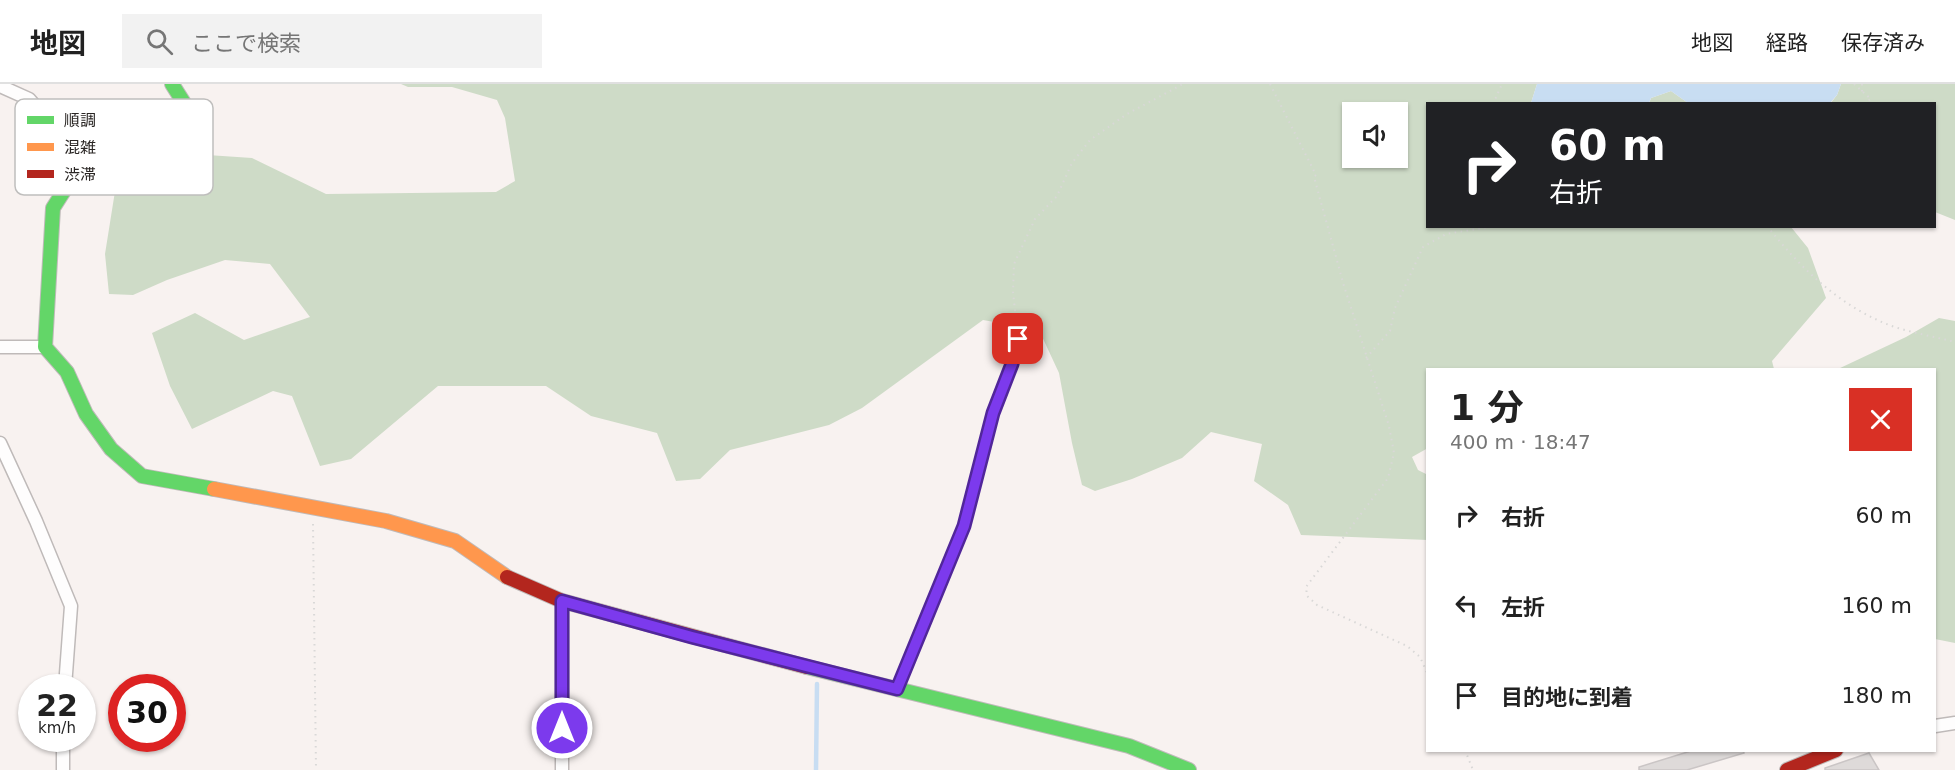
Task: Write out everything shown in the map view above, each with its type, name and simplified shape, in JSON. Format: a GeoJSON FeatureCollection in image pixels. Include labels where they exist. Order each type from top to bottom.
{"type":"FeatureCollection","features":[{"type":"Feature","properties":{"kind":"street"},"geometry":{"type":"LineString","coordinates":[[172,84],[181,99]]}},
{"type":"Feature","properties":{"kind":"street"},"geometry":{"type":"LineString","coordinates":[[0,86],[29,99]]}},
{"type":"Feature","properties":{"kind":"street"},"geometry":{"type":"LineString","coordinates":[[61,195],[53,208],[45,347],[67,372],[86,414],[111,449],[142,476],[386,521],[455,542],[500,574],[562,601],[692,637],[1129,746],[1189,770]]}},
{"type":"Feature","properties":{"kind":"street"},"geometry":{"type":"LineString","coordinates":[[0,347],[45,347]]}},
{"type":"Feature","properties":{"kind":"street"},"geometry":{"type":"LineString","coordinates":[[0,443],[36,521],[71,606],[65,674]]}},
{"type":"Feature","properties":{"kind":"street"},"geometry":{"type":"LineString","coordinates":[[562,601],[562,770]]}},
{"type":"Feature","properties":{"kind":"street"},"geometry":{"type":"LineString","coordinates":[[1936,726],[1955,723]]}},
{"type":"Feature","properties":{"kind":"street"},"geometry":{"type":"LineString","coordinates":[[63,752],[63,770]]}},
{"type":"Feature","properties":{"kind":"street"},"geometry":{"type":"LineString","coordinates":[[1787,770],[1831,752]]}},
{"type":"Feature","properties":{"kind":"lane"},"geometry":{"type":"LineString","coordinates":[[897,689],[964,526],[993,413],[1012,364],[1018,339]]}},
{"type":"Feature","properties":{"kind":"path"},"geometry":{"type":"LineString","coordinates":[[1018,339],[1013,292],[1014,264],[1035,219],[1057,196],[1072,163],[1090,140],[1126,114],[1183,84]]}},
{"type":"Feature","properties":{"kind":"path"},"geometry":{"type":"LineString","coordinates":[[1270,84],[1316,175],[1314,177],[1322,209],[1366,358],[1389,426],[1394,453],[1388,478],[1306,588],[1306,596],[1317,604],[1407,646],[1420,657],[1426,670]]}},
{"type":"Feature","properties":{"kind":"path"},"geometry":{"type":"LineString","coordinates":[[1494,102],[1502,84]]}},
{"type":"Feature","properties":{"kind":"path"},"geometry":{"type":"LineString","coordinates":[[1854,84],[1870,99],[1866,102]]}},
{"type":"Feature","properties":{"kind":"path"},"geometry":{"type":"LineString","coordinates":[[1862,84],[1862,92]]}},
{"type":"Feature","properties":{"kind":"path"},"geometry":{"type":"LineString","coordinates":[[1451,228],[1452,233]]}},
{"type":"Feature","properties":{"kind":"path"},"geometry":{"type":"LineString","coordinates":[[1366,358],[1390,331],[1395,308],[1423,247],[1446,234],[1482,228]]}},
{"type":"Feature","properties":{"kind":"path"},"geometry":{"type":"LineString","coordinates":[[1769,228],[1807,272],[1855,309],[1886,324],[1955,342]]}},
{"type":"Feature","properties":{"kind":"path"},"geometry":{"type":"LineString","coordinates":[[314,507],[316,770]]}},
{"type":"Feature","properties":{"kind":"path"},"geometry":{"type":"LineString","coordinates":[[1466,752],[1473,770]]}},
{"type":"Feature","properties":{"kind":"green space"},"geometry":{"type":"Polygon","coordinates":[[[401,84],[1537,84],[1531,102],[1426,102],[1426,228],[1792,228],[1808,248],[1826,298],[1772,361],[1774,368],[1426,368],[1426,449],[1412,457],[1418,470],[1426,474],[1426,540],[1301,535],[1288,505],[1254,481],[1262,444],[1211,432],[1182,458],[1132,479],[1095,491],[1082,485],[1059,373],[1039,330],[983,320],[862,408],[829,425],[730,450],[700,479],[676,481],[657,433],[591,416],[546,386],[438,386],[351,459],[320,466],[292,396],[273,391],[192,429],[170,386],[152,333],[195,313],[244,340],[310,317],[270,264],[225,260],[167,280],[133,295],[109,294],[105,254],[114,195],[213,195],[213,155],[252,158],[326,194],[496,192],[515,181],[505,118],[497,100],[452,87],[408,87],[401,84]]]}},
{"type":"Feature","properties":{"kind":"green space"},"geometry":{"type":"Polygon","coordinates":[[[1841,84],[1955,84],[1955,220],[1936,212],[1936,102],[1832,102],[1841,84]]]}},
{"type":"Feature","properties":{"kind":"green space"},"geometry":{"type":"Polygon","coordinates":[[[1671,91],[1687,102],[1650,102],[1651,98],[1671,91]]]}},
{"type":"Feature","properties":{"kind":"green space"},"geometry":{"type":"Polygon","coordinates":[[[1939,318],[1955,321],[1955,643],[1936,639],[1936,368],[1840,368],[1906,337],[1939,318]]]}},
{"type":"Feature","properties":{"kind":"water"},"geometry":{"type":"Polygon","coordinates":[[[1537,84],[1841,84],[1837,95],[1831,102],[1687,102],[1671,91],[1651,98],[1649,102],[1531,102],[1537,84]]]}},
{"type":"Feature","properties":{"kind":"building"},"geometry":{"type":"Polygon","coordinates":[[[1688,752],[1744,753],[1687,770],[1639,770],[1639,767],[1688,752]]]}},
{"type":"Feature","properties":{"kind":"building"},"geometry":{"type":"Polygon","coordinates":[[[1869,753],[1879,770],[1825,770],[1825,768],[1869,753]]]}},
{"type":"Feature","properties":{"kind":"waterway"},"geometry":{"type":"LineString","coordinates":[[816,770],[817,684]]}},
{"type":"Feature","properties":{"kind":"traffic: fast"},"geometry":{"type":"LineString","coordinates":[[172,84],[181,99]]}},
{"type":"Feature","properties":{"kind":"traffic: fast"},"geometry":{"type":"LineString","coordinates":[[61,195],[53,208],[45,347],[67,372],[86,414],[111,449],[142,476],[214,489]]}},
{"type":"Feature","properties":{"kind":"traffic: fast"},"geometry":{"type":"LineString","coordinates":[[807,667],[1129,746],[1189,770]]}},
{"type":"Feature","properties":{"kind":"traffic: slow"},"geometry":{"type":"LineString","coordinates":[[214,489],[386,521],[455,541],[507,577]]}},
{"type":"Feature","properties":{"kind":"traffic: jam"},"geometry":{"type":"LineString","coordinates":[[507,577],[562,601],[807,667]]}},
{"type":"Feature","properties":{"kind":"traffic: jam"},"geometry":{"type":"LineString","coordinates":[[1787,770],[1831,752]]}},
{"type":"Feature","properties":{"kind":"route"},"geometry":{"type":"LineString","coordinates":[[562,728],[562,601],[897,689],[964,526],[993,413],[1012,364],[1018,339]]}}]}
